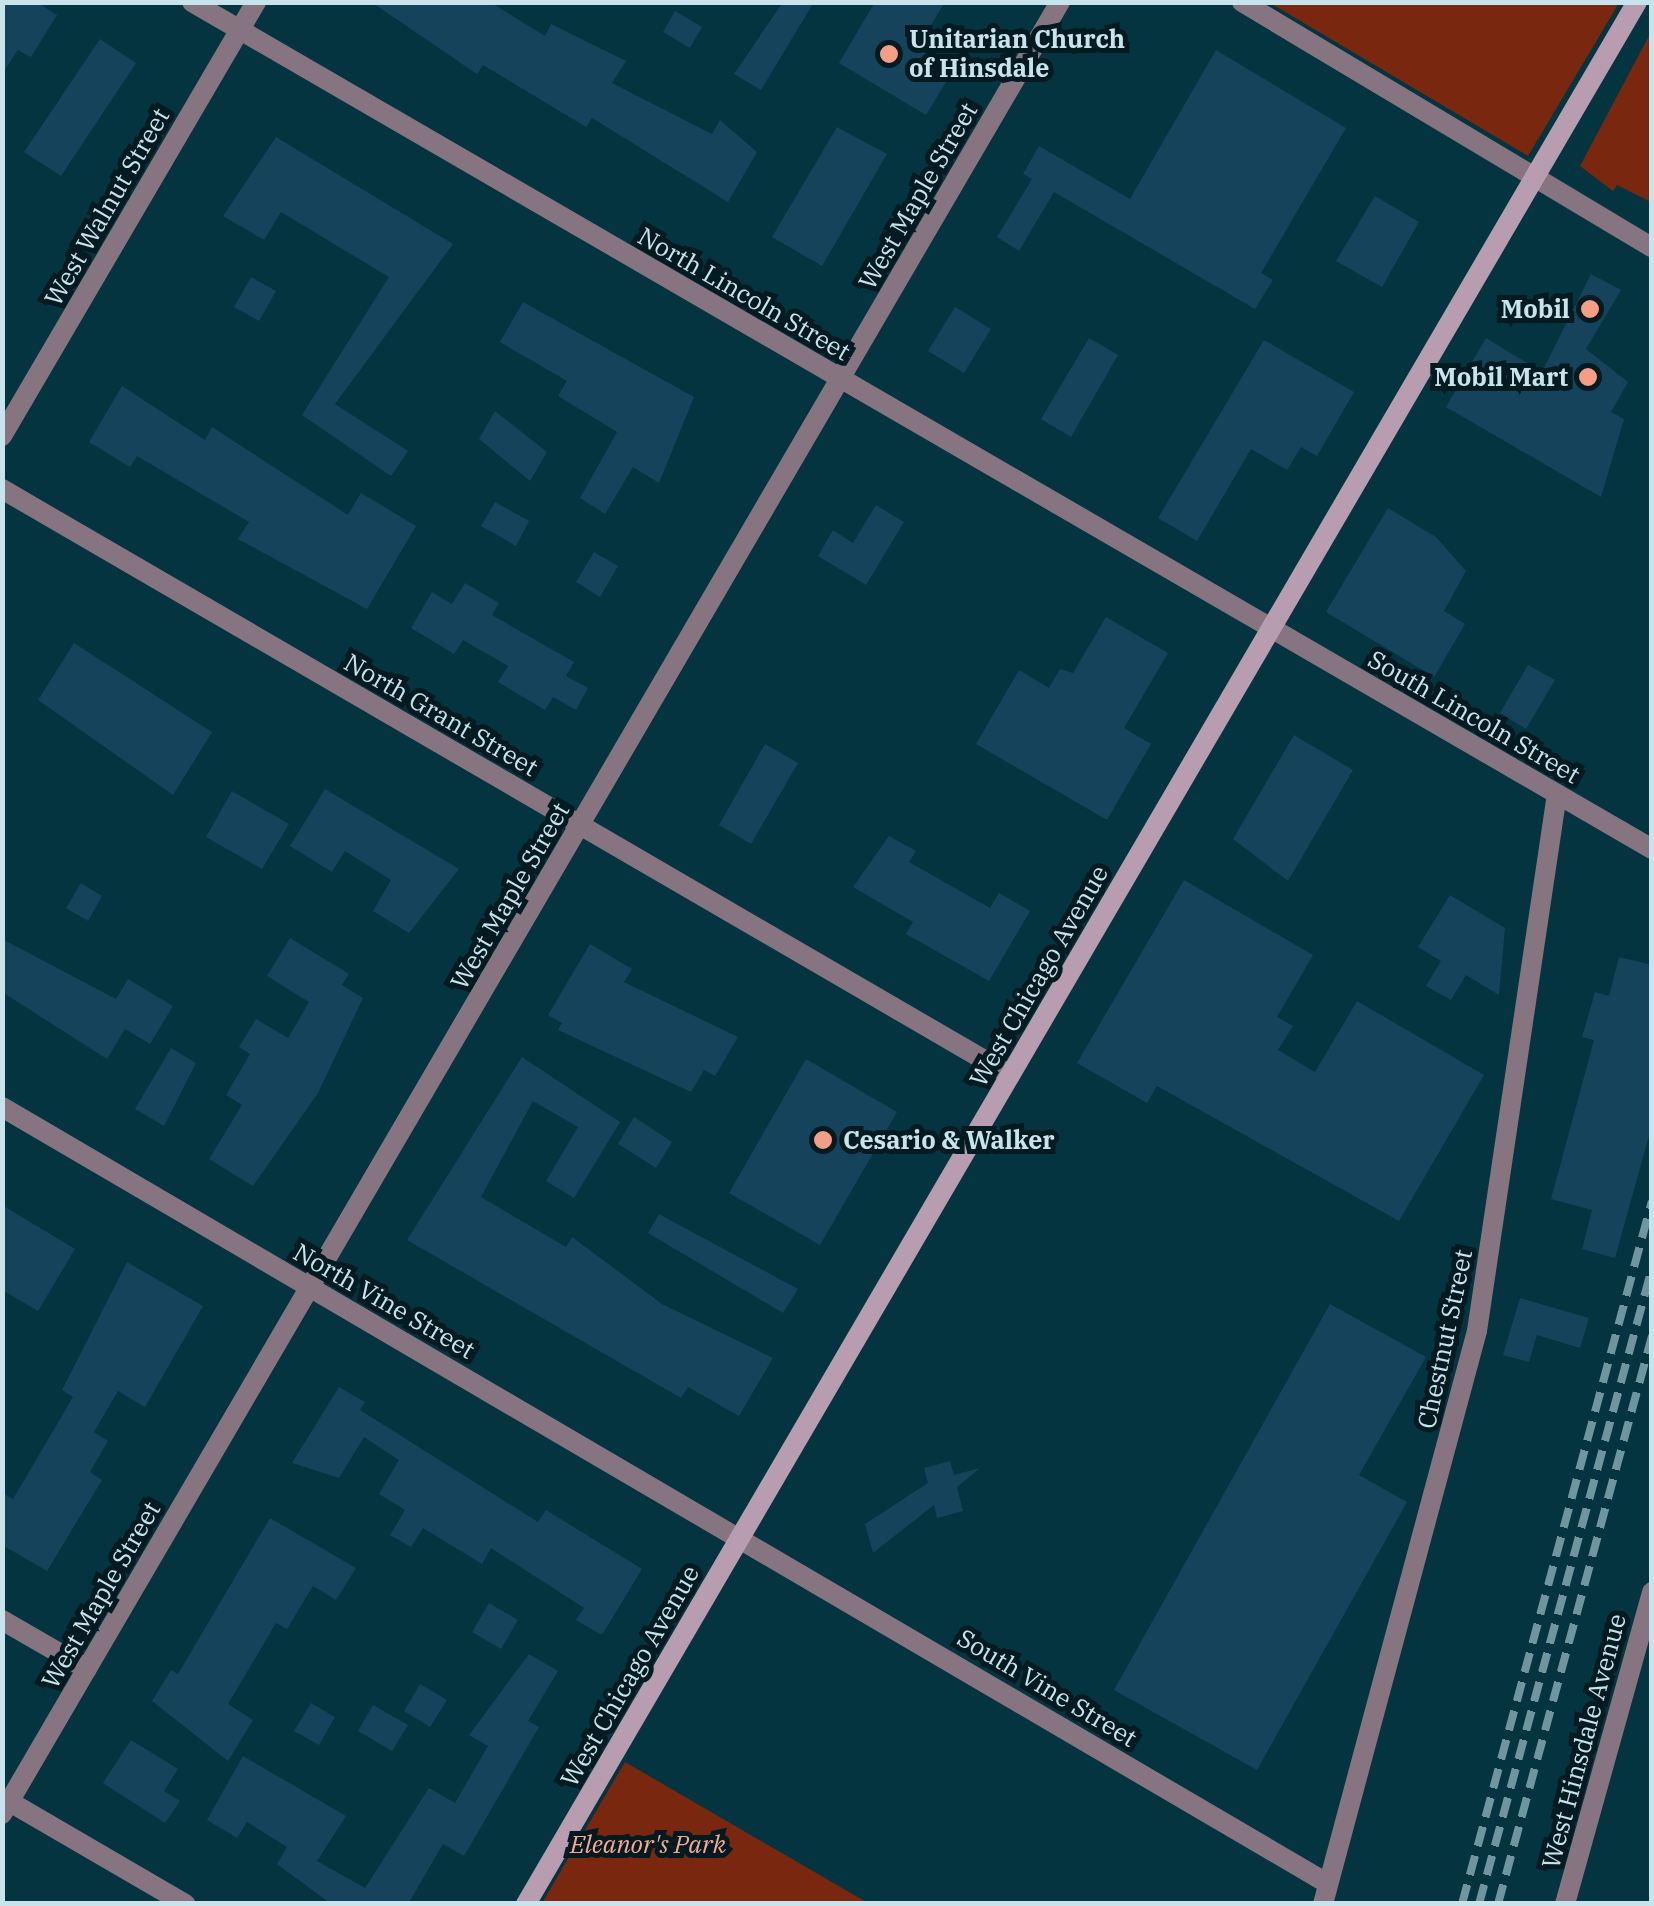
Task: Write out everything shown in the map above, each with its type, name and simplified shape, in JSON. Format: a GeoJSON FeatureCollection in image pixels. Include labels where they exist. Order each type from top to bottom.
{"type":"FeatureCollection","features":[{"type":"Feature","properties":{"kind":"main road","name":"West Chicago Avenue"},"geometry":{"type":"LineString","coordinates":[[526,1904],[1637,2]]}},
{"type":"Feature","properties":{"kind":"street","name":"North Lincoln Street"},"geometry":{"type":"LineString","coordinates":[[192,2],[1270,628]]}},
{"type":"Feature","properties":{"kind":"street","name":"West Walnut Street"},"geometry":{"type":"LineString","coordinates":[[2,436],[256,2]]}},
{"type":"Feature","properties":{"kind":"street","name":"West Maple Street"},"geometry":{"type":"LineString","coordinates":[[6,1808],[1060,2]]}},
{"type":"Feature","properties":{"kind":"street"},"geometry":{"type":"LineString","coordinates":[[1242,2],[1652,247]]}},
{"type":"Feature","properties":{"kind":"street","name":"North Grant Street"},"geometry":{"type":"LineString","coordinates":[[2,490],[1010,1075]]}},
{"type":"Feature","properties":{"kind":"street","name":"South Lincoln Street"},"geometry":{"type":"LineString","coordinates":[[1270,628],[1652,849]]}},
{"type":"Feature","properties":{"kind":"street","name":"Chestnut Street"},"geometry":{"type":"LineString","coordinates":[[1325,1893],[1478,1331],[1557,794]]}},
{"type":"Feature","properties":{"kind":"street","name":"North Vine Street"},"geometry":{"type":"LineString","coordinates":[[2,1107],[740,1538]]}},
{"type":"Feature","properties":{"kind":"street","name":"South Vine Street"},"geometry":{"type":"LineString","coordinates":[[740,1538],[1325,1893]]}},
{"type":"Feature","properties":{"kind":"street","name":"West Hinsdale Avenue"},"geometry":{"type":"LineString","coordinates":[[1565,1904],[1652,1592]]}},
{"type":"Feature","properties":{"kind":"street"},"geometry":{"type":"LineString","coordinates":[[2,1620],[87,1669]]}},
{"type":"Feature","properties":{"kind":"street"},"geometry":{"type":"LineString","coordinates":[[6,1808],[185,1904]]}},
{"type":"Feature","properties":{"kind":"green space"},"geometry":{"type":"Polygon","coordinates":[[[1270,3],[1619,3],[1528,156],[1270,3]]]}},
{"type":"Feature","properties":{"kind":"green space"},"geometry":{"type":"Polygon","coordinates":[[[1651,32],[1651,202],[1617,185],[1613,191],[1580,166],[1651,32]]]}},
{"type":"Feature","properties":{"kind":"green space","name":"Eleanor's Park"},"geometry":{"type":"Polygon","coordinates":[[[625,1762],[868,1903],[542,1903],[625,1762]]]}},
{"type":"Feature","properties":{"kind":"building"},"geometry":{"type":"Polygon","coordinates":[[[2,2],[37,2],[57,15],[31,57],[18,50],[2,74],[2,2]]]}},
{"type":"Feature","properties":{"kind":"building"},"geometry":{"type":"Polygon","coordinates":[[[371,2],[490,2],[545,36],[551,24],[626,61],[612,83],[712,134],[720,120],[757,152],[728,202],[592,118],[586,127],[483,65],[477,74],[371,2]]]}},
{"type":"Feature","properties":{"kind":"building"},"geometry":{"type":"Polygon","coordinates":[[[783,2],[814,2],[761,90],[734,74],[783,2]]]}},
{"type":"Feature","properties":{"kind":"building","name":"Unitarian Church of Hinsdale"},"geometry":{"type":"Polygon","coordinates":[[[875,2],[945,2],[919,45],[955,67],[926,115],[839,63],[875,2]]]}},
{"type":"Feature","properties":{"kind":"building"},"geometry":{"type":"Polygon","coordinates":[[[675,11],[702,27],[690,48],[663,32],[675,11]]]}},
{"type":"Feature","properties":{"kind":"building"},"geometry":{"type":"Polygon","coordinates":[[[100,39],[136,63],[61,176],[24,152],[100,39]]]}},
{"type":"Feature","properties":{"kind":"building"},"geometry":{"type":"Polygon","coordinates":[[[1216,50],[1346,128],[1261,273],[1273,280],[1255,309],[1054,192],[1019,251],[997,237],[1032,179],[1023,174],[1039,146],[1130,199],[1216,50]]]}},
{"type":"Feature","properties":{"kind":"building"},"geometry":{"type":"Polygon","coordinates":[[[837,127],[887,154],[822,266],[772,237],[837,127]]]}},
{"type":"Feature","properties":{"kind":"building"},"geometry":{"type":"Polygon","coordinates":[[[276,137],[453,244],[335,404],[408,451],[391,476],[302,415],[389,277],[281,212],[264,240],[223,216],[276,137]]]}},
{"type":"Feature","properties":{"kind":"building"},"geometry":{"type":"Polygon","coordinates":[[[1375,196],[1419,222],[1382,287],[1336,261],[1375,196]]]}},
{"type":"Feature","properties":{"kind":"building"},"geometry":{"type":"Polygon","coordinates":[[[1591,274],[1621,290],[1586,349],[1628,382],[1611,412],[1624,419],[1601,497],[1446,407],[1486,338],[1542,372],[1591,274]]]}},
{"type":"Feature","properties":{"kind":"building"},"geometry":{"type":"Polygon","coordinates":[[[251,277],[276,291],[259,321],[234,307],[251,277]]]}},
{"type":"Feature","properties":{"kind":"building"},"geometry":{"type":"Polygon","coordinates":[[[523,302],[694,397],[659,483],[633,467],[605,514],[580,498],[617,432],[558,396],[567,381],[500,342],[523,302]]]}},
{"type":"Feature","properties":{"kind":"building"},"geometry":{"type":"Polygon","coordinates":[[[955,307],[991,329],[964,373],[928,351],[955,307]]]}},
{"type":"Feature","properties":{"kind":"building"},"geometry":{"type":"Polygon","coordinates":[[[1089,338],[1118,355],[1071,437],[1041,419],[1089,338]]]}},
{"type":"Feature","properties":{"kind":"building"},"geometry":{"type":"Polygon","coordinates":[[[1264,340],[1354,392],[1317,456],[1301,447],[1287,470],[1251,449],[1197,541],[1158,518],[1264,340]]]}},
{"type":"Feature","properties":{"kind":"building"},"geometry":{"type":"Polygon","coordinates":[[[122,386],[205,440],[212,427],[348,515],[361,493],[416,526],[367,609],[238,539],[249,522],[137,456],[130,467],[89,442],[122,386]]]}},
{"type":"Feature","properties":{"kind":"building"},"geometry":{"type":"Polygon","coordinates":[[[495,411],[547,452],[530,481],[479,439],[495,411]]]}},
{"type":"Feature","properties":{"kind":"building"},"geometry":{"type":"Polygon","coordinates":[[[495,502],[529,521],[516,546],[481,526],[495,502]]]}},
{"type":"Feature","properties":{"kind":"building"},"geometry":{"type":"Polygon","coordinates":[[[876,505],[904,522],[866,585],[818,556],[833,530],[853,543],[876,505]]]}},
{"type":"Feature","properties":{"kind":"building"},"geometry":{"type":"Polygon","coordinates":[[[1388,508],[1436,537],[1466,571],[1444,611],[1465,624],[1434,677],[1326,612],[1388,508]]]}},
{"type":"Feature","properties":{"kind":"building"},"geometry":{"type":"Polygon","coordinates":[[[594,552],[618,566],[600,597],[576,582],[594,552]]]}},
{"type":"Feature","properties":{"kind":"building"},"geometry":{"type":"Polygon","coordinates":[[[465,583],[499,603],[492,615],[574,662],[566,676],[588,688],[576,710],[553,697],[545,710],[498,682],[508,666],[463,640],[454,654],[411,628],[432,592],[452,604],[465,583]]]}},
{"type":"Feature","properties":{"kind":"building"},"geometry":{"type":"Polygon","coordinates":[[[1106,617],[1168,653],[1124,728],[1151,744],[1107,820],[976,744],[1019,670],[1049,688],[1060,669],[1073,673],[1106,617]]]}},
{"type":"Feature","properties":{"kind":"building"},"geometry":{"type":"Polygon","coordinates":[[[74,643],[212,732],[173,795],[38,700],[74,643]]]}},
{"type":"Feature","properties":{"kind":"building"},"geometry":{"type":"Polygon","coordinates":[[[1528,665],[1555,680],[1526,729],[1500,713],[1528,665]]]}},
{"type":"Feature","properties":{"kind":"building"},"geometry":{"type":"Polygon","coordinates":[[[1294,735],[1353,770],[1288,881],[1233,839],[1294,735]]]}},
{"type":"Feature","properties":{"kind":"building"},"geometry":{"type":"Polygon","coordinates":[[[765,744],[798,763],[751,844],[719,825],[765,744]]]}},
{"type":"Feature","properties":{"kind":"building"},"geometry":{"type":"Polygon","coordinates":[[[325,789],[459,869],[409,933],[373,911],[391,880],[345,851],[332,872],[290,846],[325,789]]]}},
{"type":"Feature","properties":{"kind":"building"},"geometry":{"type":"Polygon","coordinates":[[[232,791],[289,824],[262,869],[206,837],[232,791]]]}},
{"type":"Feature","properties":{"kind":"building"},"geometry":{"type":"Polygon","coordinates":[[[889,836],[916,851],[909,862],[990,908],[999,893],[1030,911],[989,981],[906,934],[913,922],[853,887],[889,836]]]}},
{"type":"Feature","properties":{"kind":"building"},"geometry":{"type":"Polygon","coordinates":[[[1184,880],[1313,955],[1277,1017],[1293,1026],[1278,1050],[1315,1072],[1357,1001],[1484,1075],[1399,1221],[1157,1086],[1147,1103],[1077,1063],[1184,880]]]}},
{"type":"Feature","properties":{"kind":"building"},"geometry":{"type":"Polygon","coordinates":[[[81,883],[102,896],[88,921],[66,908],[81,883]]]}},
{"type":"Feature","properties":{"kind":"building"},"geometry":{"type":"Polygon","coordinates":[[[1450,895],[1505,928],[1499,995],[1466,975],[1451,1000],[1426,986],[1441,961],[1418,947],[1450,895]]]}},
{"type":"Feature","properties":{"kind":"building"},"geometry":{"type":"Polygon","coordinates":[[[290,938],[349,974],[342,985],[363,998],[318,1093],[253,1186],[209,1159],[242,1105],[226,1095],[250,1054],[239,1047],[256,1019],[288,1038],[309,1002],[267,976],[290,938]]]}},
{"type":"Feature","properties":{"kind":"building"},"geometry":{"type":"Polygon","coordinates":[[[2,939],[116,999],[128,979],[173,1006],[150,1044],[125,1029],[107,1059],[2,992],[2,939]]]}},
{"type":"Feature","properties":{"kind":"building"},"geometry":{"type":"Polygon","coordinates":[[[590,944],[632,969],[624,982],[738,1037],[715,1076],[704,1070],[691,1092],[558,1030],[562,1023],[548,1015],[590,944]]]}},
{"type":"Feature","properties":{"kind":"building"},"geometry":{"type":"Polygon","coordinates":[[[1619,957],[1652,965],[1652,1125],[1615,1258],[1582,1249],[1592,1210],[1551,1199],[1594,1040],[1582,1037],[1595,992],[1609,996],[1619,957]]]}},
{"type":"Feature","properties":{"kind":"building"},"geometry":{"type":"Polygon","coordinates":[[[171,1048],[196,1063],[164,1126],[135,1109],[171,1048]]]}},
{"type":"Feature","properties":{"kind":"building"},"geometry":{"type":"Polygon","coordinates":[[[522,1057],[620,1122],[574,1198],[546,1181],[578,1127],[533,1101],[481,1197],[566,1247],[572,1237],[662,1304],[773,1358],[739,1416],[688,1387],[681,1398],[407,1240],[522,1057]]]}},
{"type":"Feature","properties":{"kind":"building"},"geometry":{"type":"Polygon","coordinates":[[[806,1059],[897,1112],[820,1245],[729,1193],[806,1059]]]}},
{"type":"Feature","properties":{"kind":"building"},"geometry":{"type":"Polygon","coordinates":[[[634,1117],[672,1142],[656,1168],[618,1144],[634,1117]]]}},
{"type":"Feature","properties":{"kind":"building"},"geometry":{"type":"Polygon","coordinates":[[[2,1205],[75,1249],[38,1311],[2,1290],[2,1205]]]}},
{"type":"Feature","properties":{"kind":"building"},"geometry":{"type":"Polygon","coordinates":[[[659,1214],[798,1289],[783,1313],[648,1233],[659,1214]]]}},
{"type":"Feature","properties":{"kind":"building"},"geometry":{"type":"Polygon","coordinates":[[[127,1262],[203,1306],[145,1407],[118,1391],[94,1432],[108,1441],[90,1472],[102,1480],[47,1571],[2,1545],[2,1493],[13,1499],[73,1397],[62,1390],[127,1262]]]}},
{"type":"Feature","properties":{"kind":"building"},"geometry":{"type":"Polygon","coordinates":[[[1520,1298],[1589,1318],[1580,1348],[1537,1335],[1529,1362],[1503,1355],[1520,1298]]]}},
{"type":"Feature","properties":{"kind":"building"},"geometry":{"type":"Polygon","coordinates":[[[1330,1304],[1426,1357],[1359,1475],[1407,1502],[1257,1770],[1114,1690],[1330,1304]]]}},
{"type":"Feature","properties":{"kind":"building"},"geometry":{"type":"Polygon","coordinates":[[[339,1387],[365,1402],[360,1410],[538,1522],[546,1510],[642,1569],[602,1635],[576,1620],[584,1608],[491,1548],[482,1564],[423,1528],[411,1547],[390,1535],[405,1510],[379,1494],[399,1460],[364,1437],[339,1478],[292,1463],[339,1387]]]}},
{"type":"Feature","properties":{"kind":"building"},"geometry":{"type":"Polygon","coordinates":[[[950,1461],[954,1475],[980,1468],[957,1487],[963,1511],[937,1518],[934,1505],[873,1553],[865,1524],[928,1483],[924,1468],[950,1461]]]}},
{"type":"Feature","properties":{"kind":"building"},"geometry":{"type":"Polygon","coordinates":[[[270,1518],[356,1568],[336,1600],[313,1586],[287,1629],[276,1623],[228,1704],[253,1720],[228,1761],[152,1701],[171,1670],[178,1674],[270,1518]]]}},
{"type":"Feature","properties":{"kind":"building"},"geometry":{"type":"Polygon","coordinates":[[[489,1603],[518,1620],[501,1649],[472,1632],[489,1603]]]}},
{"type":"Feature","properties":{"kind":"building"},"geometry":{"type":"Polygon","coordinates":[[[529,1654],[558,1671],[528,1721],[539,1727],[464,1856],[443,1844],[408,1904],[331,1904],[277,1864],[287,1847],[247,1822],[237,1838],[207,1820],[243,1756],[346,1816],[317,1861],[365,1888],[429,1788],[455,1803],[488,1746],[469,1735],[529,1654]]]}},
{"type":"Feature","properties":{"kind":"building"},"geometry":{"type":"Polygon","coordinates":[[[420,1684],[447,1700],[430,1727],[404,1711],[420,1684]]]}},
{"type":"Feature","properties":{"kind":"building"},"geometry":{"type":"Polygon","coordinates":[[[311,1703],[335,1717],[319,1745],[294,1731],[311,1703]]]}},
{"type":"Feature","properties":{"kind":"building"},"geometry":{"type":"Polygon","coordinates":[[[373,1705],[408,1725],[392,1751],[358,1731],[373,1705]]]}},
{"type":"Feature","properties":{"kind":"building"},"geometry":{"type":"Polygon","coordinates":[[[131,1740],[178,1769],[164,1791],[180,1801],[165,1823],[103,1783],[131,1740]]]}},
{"type":"Feature","properties":{"kind":"railway"},"geometry":{"type":"LineString","coordinates":[[1462,1904],[1652,1201]]}},
{"type":"Feature","properties":{"kind":"railway"},"geometry":{"type":"LineString","coordinates":[[1479,1904],[1652,1268]]}},
{"type":"Feature","properties":{"kind":"railway"},"geometry":{"type":"LineString","coordinates":[[1498,1904],[1652,1336]]}},
{"type":"Feature","properties":{"kind":"place","name":"Unitarian Church of Hinsdale"},"geometry":{"type":"Point","coordinates":[889,54]}},
{"type":"Feature","properties":{"kind":"place","name":"Mobil"},"geometry":{"type":"Point","coordinates":[1590,309]}},
{"type":"Feature","properties":{"kind":"place","name":"Mobil Mart"},"geometry":{"type":"Point","coordinates":[1588,377]}},
{"type":"Feature","properties":{"kind":"place","name":"Cesario & Walker"},"geometry":{"type":"Point","coordinates":[823,1140]}}]}
